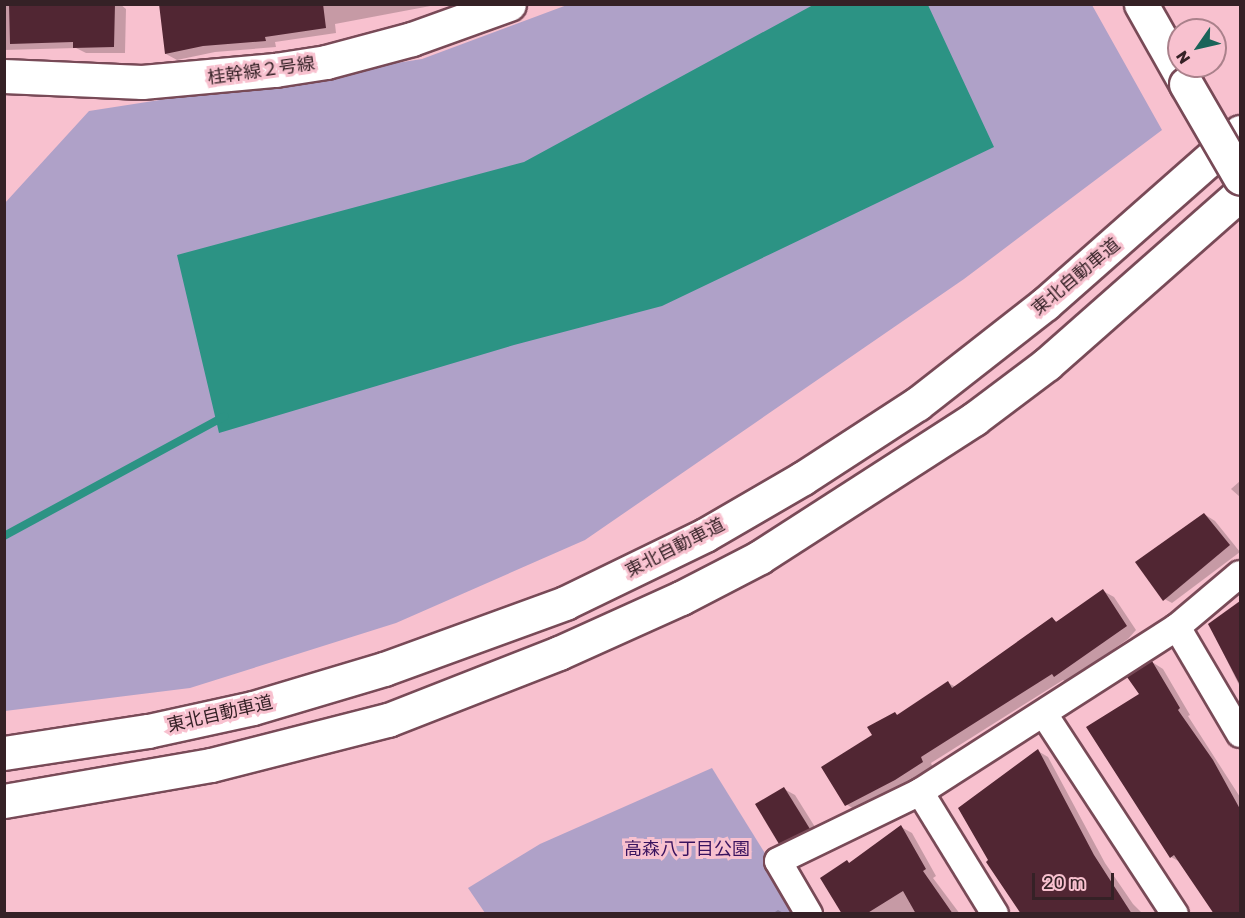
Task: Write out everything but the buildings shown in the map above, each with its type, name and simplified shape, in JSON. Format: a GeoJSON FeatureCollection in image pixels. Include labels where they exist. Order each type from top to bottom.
{"type":"FeatureCollection","features":[{"type":"Feature","properties":{"kind":"main road","name":"桂幹線２号線"},"geometry":{"type":"LineString","coordinates":[[4,76],[142,82],[275,70],[326,62],[412,39],[509,4]]}},
{"type":"Feature","properties":{"kind":"main road"},"geometry":{"type":"LineString","coordinates":[[1141,4],[1240,177]]}},
{"type":"Feature","properties":{"kind":"main road","name":"東北自動車道"},"geometry":{"type":"LineString","coordinates":[[4,753],[148,731],[253,708],[384,669],[565,603],[705,535],[803,478],[917,404],[1045,304],[1240,132]]}},
{"type":"Feature","properties":{"kind":"main road"},"geometry":{"type":"LineString","coordinates":[[4,801],[211,765],[388,720],[560,653],[681,598],[760,557],[974,419],[1047,364],[1240,194]]}},
{"type":"Feature","properties":{"kind":"street"},"geometry":{"type":"LineString","coordinates":[[809,914],[778,861],[920,792],[1177,627],[1240,574]]}},
{"type":"Feature","properties":{"kind":"street"},"geometry":{"type":"LineString","coordinates":[[1177,627],[1240,734]]}},
{"type":"Feature","properties":{"kind":"street"},"geometry":{"type":"LineString","coordinates":[[1044,714],[1175,914]]}},
{"type":"Feature","properties":{"kind":"street"},"geometry":{"type":"LineString","coordinates":[[920,792],[995,914]]}},
{"type":"Feature","properties":{"kind":"green space"},"geometry":{"type":"Polygon","coordinates":[[[567,5],[1092,5],[1162,130],[964,279],[585,540],[396,623],[190,688],[5,711],[4,204],[89,111],[422,59],[567,5]]]}},
{"type":"Feature","properties":{"kind":"green space","name":"高森八丁目公園"},"geometry":{"type":"Polygon","coordinates":[[[712,768],[802,913],[485,913],[468,888],[540,844],[712,768]]]}},
{"type":"Feature","properties":{"kind":"shaded area"},"geometry":{"type":"Polygon","coordinates":[[[813,5],[928,5],[994,147],[662,306],[514,345],[219,433],[177,255],[524,162],[813,5]]]}},
{"type":"Feature","properties":{"kind":"waterway"},"geometry":{"type":"LineString","coordinates":[[4,536],[225,416]]}}]}
